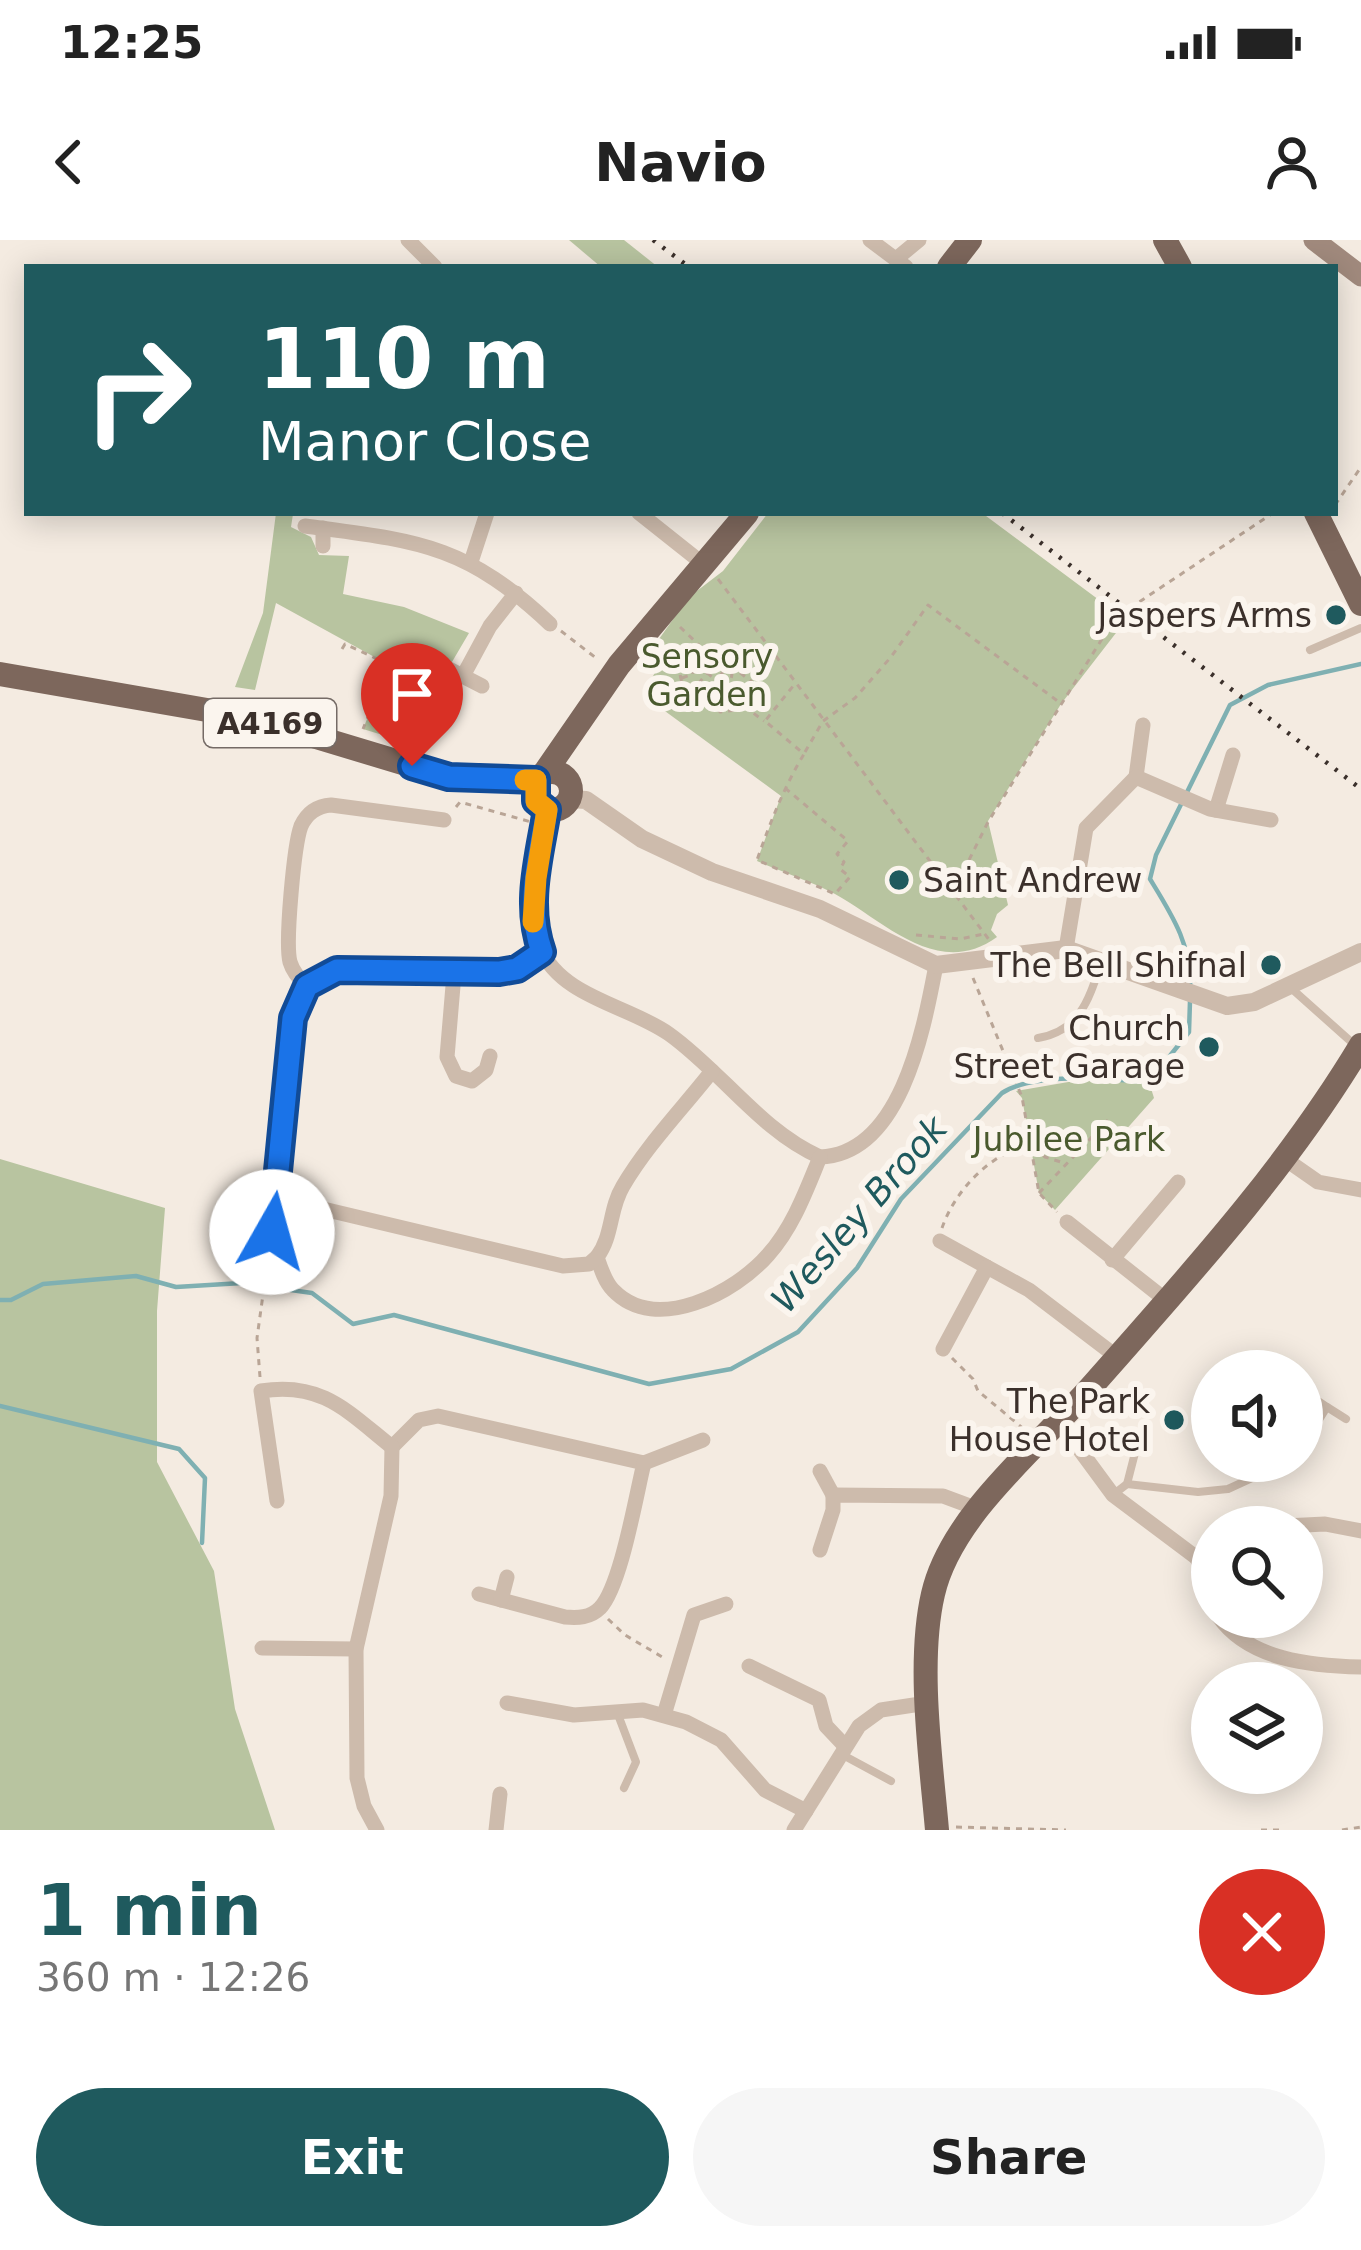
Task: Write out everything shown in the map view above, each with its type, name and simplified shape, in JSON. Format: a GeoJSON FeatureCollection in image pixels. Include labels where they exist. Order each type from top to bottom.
{"type":"FeatureCollection","features":[{"type":"Feature","properties":{"kind":"main road"},"geometry":{"type":"LineString","coordinates":[[951,264],[970,240]]}},
{"type":"Feature","properties":{"kind":"main road"},"geometry":{"type":"LineString","coordinates":[[1322,242],[1361,276]]}},
{"type":"Feature","properties":{"kind":"main road"},"geometry":{"type":"LineString","coordinates":[[551,794],[580,724],[614,673],[702,562],[745,516]]}},
{"type":"Feature","properties":{"kind":"main road"},"geometry":{"type":"LineString","coordinates":[[1317,516],[1361,604]]}},
{"type":"Feature","properties":{"kind":"main road","name":"A4169"},"geometry":{"type":"LineString","coordinates":[[0,674],[253,718],[449,777],[551,794]]}},
{"type":"Feature","properties":{"kind":"main road"},"geometry":{"type":"LineString","coordinates":[[936,1828],[927,1703],[933,1594],[952,1549],[978,1509],[1060,1423],[1285,1159],[1360,1047]]}},
{"type":"Feature","properties":{"kind":"street"},"geometry":{"type":"LineString","coordinates":[[408,240],[432,264]]}},
{"type":"Feature","properties":{"kind":"street"},"geometry":{"type":"LineString","coordinates":[[870,240],[901,263],[920,240]]}},
{"type":"Feature","properties":{"kind":"street"},"geometry":{"type":"LineString","coordinates":[[470,562],[486,516]]}},
{"type":"Feature","properties":{"kind":"street"},"geometry":{"type":"LineString","coordinates":[[643,516],[702,562]]}},
{"type":"Feature","properties":{"kind":"street"},"geometry":{"type":"LineString","coordinates":[[305,526],[425,545],[470,562],[516,593],[550,624]]}},
{"type":"Feature","properties":{"kind":"street"},"geometry":{"type":"LineString","coordinates":[[323,528],[323,546]]}},
{"type":"Feature","properties":{"kind":"street"},"geometry":{"type":"LineString","coordinates":[[464,676],[490,626],[516,593]]}},
{"type":"Feature","properties":{"kind":"street"},"geometry":{"type":"LineString","coordinates":[[447,668],[482,686]]}},
{"type":"Feature","properties":{"kind":"street"},"geometry":{"type":"LineString","coordinates":[[1066,950],[1086,828],[1136,777],[1143,725]]}},
{"type":"Feature","properties":{"kind":"street"},"geometry":{"type":"LineString","coordinates":[[1216,810],[1233,755]]}},
{"type":"Feature","properties":{"kind":"street"},"geometry":{"type":"LineString","coordinates":[[1136,777],[1216,810],[1271,820]]}},
{"type":"Feature","properties":{"kind":"street"},"geometry":{"type":"LineString","coordinates":[[936,965],[915,1059],[895,1101],[854,1150],[820,1157],[791,1141],[670,1035],[584,993],[556,971],[542,952],[532,907],[551,794],[586,800],[642,838],[712,872],[820,909],[936,965],[1066,950],[1227,1006],[1254,1002],[1361,952]]}},
{"type":"Feature","properties":{"kind":"street"},"geometry":{"type":"LineString","coordinates":[[307,986],[296,976],[288,942],[299,835],[308,815],[331,805],[444,820]]}},
{"type":"Feature","properties":{"kind":"street"},"geometry":{"type":"LineString","coordinates":[[266,1271],[293,1018],[307,986],[337,970],[454,974],[517,969],[542,952]]}},
{"type":"Feature","properties":{"kind":"street"},"geometry":{"type":"LineString","coordinates":[[454,974],[447,1057],[451,1070],[466,1081],[477,1079],[490,1056]]}},
{"type":"Feature","properties":{"kind":"street"},"geometry":{"type":"LineString","coordinates":[[277,1198],[563,1266],[589,1264],[608,1238],[623,1186],[712,1071]]}},
{"type":"Feature","properties":{"kind":"street"},"geometry":{"type":"LineString","coordinates":[[597,1258],[614,1291],[639,1306],[675,1307],[717,1295],[752,1272],[770,1253],[799,1208],[820,1157]]}},
{"type":"Feature","properties":{"kind":"street"},"geometry":{"type":"LineString","coordinates":[[1285,1159],[1318,1182],[1361,1190]]}},
{"type":"Feature","properties":{"kind":"street"},"geometry":{"type":"LineString","coordinates":[[1112,1260],[1178,1183]]}},
{"type":"Feature","properties":{"kind":"street"},"geometry":{"type":"LineString","coordinates":[[1067,1222],[1167,1301]]}},
{"type":"Feature","properties":{"kind":"street"},"geometry":{"type":"LineString","coordinates":[[940,1241],[1029,1290],[1117,1358]]}},
{"type":"Feature","properties":{"kind":"street"},"geometry":{"type":"LineString","coordinates":[[943,1349],[988,1267]]}},
{"type":"Feature","properties":{"kind":"street"},"geometry":{"type":"LineString","coordinates":[[278,1501],[261,1391],[314,1391],[336,1402],[392,1448]]}},
{"type":"Feature","properties":{"kind":"street"},"geometry":{"type":"LineString","coordinates":[[377,1830],[357,1778],[356,1649],[391,1496],[392,1448],[419,1420],[438,1416],[644,1463],[703,1440]]}},
{"type":"Feature","properties":{"kind":"street"},"geometry":{"type":"LineString","coordinates":[[1060,1423],[1113,1495],[1191,1554]]}},
{"type":"Feature","properties":{"kind":"street"},"geometry":{"type":"LineString","coordinates":[[479,1594],[565,1617],[579,1618],[598,1610],[613,1586],[644,1463]]}},
{"type":"Feature","properties":{"kind":"street"},"geometry":{"type":"LineString","coordinates":[[820,1471],[833,1495],[820,1550]]}},
{"type":"Feature","properties":{"kind":"street"},"geometry":{"type":"LineString","coordinates":[[833,1495],[943,1496],[978,1509]]}},
{"type":"Feature","properties":{"kind":"street"},"geometry":{"type":"LineString","coordinates":[[1323,1524],[1361,1531]]}},
{"type":"Feature","properties":{"kind":"street"},"geometry":{"type":"LineString","coordinates":[[501,1600],[507,1577]]}},
{"type":"Feature","properties":{"kind":"street"},"geometry":{"type":"LineString","coordinates":[[664,1715],[694,1615],[725,1604]]}},
{"type":"Feature","properties":{"kind":"street"},"geometry":{"type":"LineString","coordinates":[[1241,1638],[1269,1653],[1308,1664],[1361,1667]]}},
{"type":"Feature","properties":{"kind":"street"},"geometry":{"type":"LineString","coordinates":[[262,1648],[356,1649]]}},
{"type":"Feature","properties":{"kind":"street"},"geometry":{"type":"LineString","coordinates":[[749,1666],[820,1694],[826,1726],[842,1749]]}},
{"type":"Feature","properties":{"kind":"street"},"geometry":{"type":"LineString","coordinates":[[507,1703],[554,1713],[643,1710],[664,1715],[721,1739],[765,1790],[806,1811]]}},
{"type":"Feature","properties":{"kind":"street"},"geometry":{"type":"LineString","coordinates":[[794,1830],[842,1749],[872,1714],[927,1703]]}},
{"type":"Feature","properties":{"kind":"street"},"geometry":{"type":"LineString","coordinates":[[496,1830],[500,1794]]}},
{"type":"Feature","properties":{"kind":"lane"},"geometry":{"type":"LineString","coordinates":[[1310,650],[1361,628]]}},
{"type":"Feature","properties":{"kind":"lane"},"geometry":{"type":"LineString","coordinates":[[1038,1038],[1061,1032],[1081,1015],[1102,962]]}},
{"type":"Feature","properties":{"kind":"lane"},"geometry":{"type":"LineString","coordinates":[[1286,984],[1360,1047]]}},
{"type":"Feature","properties":{"kind":"lane"},"geometry":{"type":"LineString","coordinates":[[1323,1404],[1346,1419]]}},
{"type":"Feature","properties":{"kind":"lane"},"geometry":{"type":"LineString","coordinates":[[1323,1413],[1327,1407]]}},
{"type":"Feature","properties":{"kind":"lane"},"geometry":{"type":"LineString","coordinates":[[1113,1495],[1127,1484],[1136,1449]]}},
{"type":"Feature","properties":{"kind":"lane"},"geometry":{"type":"LineString","coordinates":[[1127,1484],[1198,1492],[1243,1482]]}},
{"type":"Feature","properties":{"kind":"lane"},"geometry":{"type":"LineString","coordinates":[[616,1711],[636,1762],[624,1788]]}},
{"type":"Feature","properties":{"kind":"lane"},"geometry":{"type":"LineString","coordinates":[[842,1749],[891,1781]]}},
{"type":"Feature","properties":{"kind":"path"},"geometry":{"type":"LineString","coordinates":[[1338,501],[1361,467]]}},
{"type":"Feature","properties":{"kind":"path"},"geometry":{"type":"LineString","coordinates":[[953,892],[988,822],[1115,618],[1268,516]]}},
{"type":"Feature","properties":{"kind":"path"},"geometry":{"type":"LineString","coordinates":[[702,562],[1002,957]]}},
{"type":"Feature","properties":{"kind":"path"},"geometry":{"type":"LineString","coordinates":[[785,788],[848,841],[836,854],[850,877],[838,896],[757,860],[785,788],[824,722],[855,698],[928,605],[1061,704]]}},
{"type":"Feature","properties":{"kind":"path"},"geometry":{"type":"LineString","coordinates":[[661,613],[698,640],[704,657],[694,662]]}},
{"type":"Feature","properties":{"kind":"path"},"geometry":{"type":"LineString","coordinates":[[550,624],[614,673]]}},
{"type":"Feature","properties":{"kind":"path"},"geometry":{"type":"LineString","coordinates":[[342,649],[345,644],[390,665],[363,729]]}},
{"type":"Feature","properties":{"kind":"path"},"geometry":{"type":"LineString","coordinates":[[702,646],[723,652],[731,667],[755,685],[736,710],[720,712],[709,698],[690,693],[680,678],[682,659],[702,646]]}},
{"type":"Feature","properties":{"kind":"path"},"geometry":{"type":"LineString","coordinates":[[690,693],[723,652]]}},
{"type":"Feature","properties":{"kind":"path"},"geometry":{"type":"LineString","coordinates":[[694,662],[718,682]]}},
{"type":"Feature","properties":{"kind":"path"},"geometry":{"type":"LineString","coordinates":[[680,678],[693,674],[694,662]]}},
{"type":"Feature","properties":{"kind":"path"},"geometry":{"type":"LineString","coordinates":[[709,698],[709,689],[731,667]]}},
{"type":"Feature","properties":{"kind":"path"},"geometry":{"type":"LineString","coordinates":[[709,698],[727,687],[731,667]]}},
{"type":"Feature","properties":{"kind":"path"},"geometry":{"type":"LineString","coordinates":[[764,721],[795,683]]}},
{"type":"Feature","properties":{"kind":"path"},"geometry":{"type":"LineString","coordinates":[[741,704],[804,754]]}},
{"type":"Feature","properties":{"kind":"path"},"geometry":{"type":"LineString","coordinates":[[444,820],[460,802],[551,794]]}},
{"type":"Feature","properties":{"kind":"path"},"geometry":{"type":"LineString","coordinates":[[920,863],[925,855]]}},
{"type":"Feature","properties":{"kind":"path"},"geometry":{"type":"LineString","coordinates":[[907,934],[960,939],[985,933]]}},
{"type":"Feature","properties":{"kind":"path"},"geometry":{"type":"LineString","coordinates":[[970,961],[975,988],[1022,1097],[1039,1193],[1067,1222]]}},
{"type":"Feature","properties":{"kind":"path"},"geometry":{"type":"LineString","coordinates":[[1039,1193],[1108,1120]]}},
{"type":"Feature","properties":{"kind":"path"},"geometry":{"type":"LineString","coordinates":[[1030,1144],[1066,1164]]}},
{"type":"Feature","properties":{"kind":"path"},"geometry":{"type":"LineString","coordinates":[[940,1241],[942,1223],[962,1190],[1010,1149],[1030,1144]]}},
{"type":"Feature","properties":{"kind":"path"},"geometry":{"type":"LineString","coordinates":[[261,1391],[257,1339],[266,1271]]}},
{"type":"Feature","properties":{"kind":"path"},"geometry":{"type":"LineString","coordinates":[[943,1349],[973,1379],[978,1391],[1041,1443]]}},
{"type":"Feature","properties":{"kind":"path"},"geometry":{"type":"LineString","coordinates":[[598,1610],[626,1635],[668,1660]]}},
{"type":"Feature","properties":{"kind":"path"},"geometry":{"type":"LineString","coordinates":[[1342,1830],[1361,1827]]}},
{"type":"Feature","properties":{"kind":"path"},"geometry":{"type":"LineString","coordinates":[[936,1828],[1066,1830]]}},
{"type":"Feature","properties":{"kind":"path"},"geometry":{"type":"LineString","coordinates":[[1262,1830],[1281,1830]]}},
{"type":"Feature","properties":{"kind":"green space"},"geometry":{"type":"Polygon","coordinates":[[[569,240],[624,240],[654,264],[597,264],[569,240]]]}},
{"type":"Feature","properties":{"kind":"green space"},"geometry":{"type":"Polygon","coordinates":[[[276,516],[293,516],[291,527],[311,537],[319,555],[349,556],[343,594],[404,607],[469,633],[405,742],[363,729],[389,665],[276,603],[255,690],[235,687],[263,613],[276,516]]]}},
{"type":"Feature","properties":{"kind":"green space","name":"Sensory Garden"},"geometry":{"type":"Polygon","coordinates":[[[766,516],[986,516],[1126,620],[1061,704],[988,821],[1008,905],[997,914],[991,930],[997,937],[975,949],[933,949],[892,931],[835,894],[757,861],[781,796],[643,695],[660,663],[649,653],[689,597],[723,571],[766,516]]]}},
{"type":"Feature","properties":{"kind":"green space","name":"Jubilee Park"},"geometry":{"type":"Polygon","coordinates":[[[1080,1080],[1149,1082],[1154,1098],[1055,1210],[1039,1193],[1022,1098],[1016,1091],[1080,1080]]]}},
{"type":"Feature","properties":{"kind":"green space"},"geometry":{"type":"Polygon","coordinates":[[[0,1159],[165,1208],[157,1311],[157,1462],[214,1571],[235,1709],[275,1830],[0,1830],[0,1159]]]}},
{"type":"Feature","properties":{"kind":"waterway","name":"Wesley Brook"},"geometry":{"type":"LineString","coordinates":[[1190,989],[1184,944],[1150,879],[1156,855],[1230,705],[1268,685],[1361,664]]}},
{"type":"Feature","properties":{"kind":"waterway","name":"Wesley Brook"},"geometry":{"type":"LineString","coordinates":[[0,1300],[11,1300],[43,1284],[136,1276],[176,1287],[242,1283],[312,1293],[353,1324],[394,1315],[649,1384],[731,1369],[798,1332],[857,1268],[901,1199],[1002,1093],[1052,1080],[1149,1082],[1189,1032],[1190,1001]]}},
{"type":"Feature","properties":{"kind":"waterway"},"geometry":{"type":"LineString","coordinates":[[0,1406],[179,1449],[205,1478],[202,1543]]}},
{"type":"Feature","properties":{"kind":"railway"},"geometry":{"type":"LineString","coordinates":[[653,240],[685,264]]}},
{"type":"Feature","properties":{"kind":"railway"},"geometry":{"type":"LineString","coordinates":[[1006,516],[1361,789]]}},
{"type":"Feature","properties":{"kind":"slow traffic"},"geometry":{"type":"LineString","coordinates":[[525,780],[536,780],[536,801],[547,810],[533,922]]}},
{"type":"Feature","properties":{"kind":"place","name":"Jaspers Arms"},"geometry":{"type":"Point","coordinates":[1336,615]}},
{"type":"Feature","properties":{"kind":"place","name":"Saint Andrew"},"geometry":{"type":"Point","coordinates":[899,880]}},
{"type":"Feature","properties":{"kind":"place","name":"The Bell Shifnal"},"geometry":{"type":"Point","coordinates":[1271,965]}},
{"type":"Feature","properties":{"kind":"place","name":"Church Street Garage"},"geometry":{"type":"Point","coordinates":[1209,1047]}},
{"type":"Feature","properties":{"kind":"place","name":"The Park House Hotel"},"geometry":{"type":"Point","coordinates":[1174,1420]}},
{"type":"Feature","properties":{"kind":"route"},"geometry":{"type":"LineString","coordinates":[[272,1232],[293,1018],[307,986],[337,970],[356,968],[499,972],[517,969],[542,952],[532,907],[547,810],[536,801],[536,780],[449,777],[412,766]]}}]}
